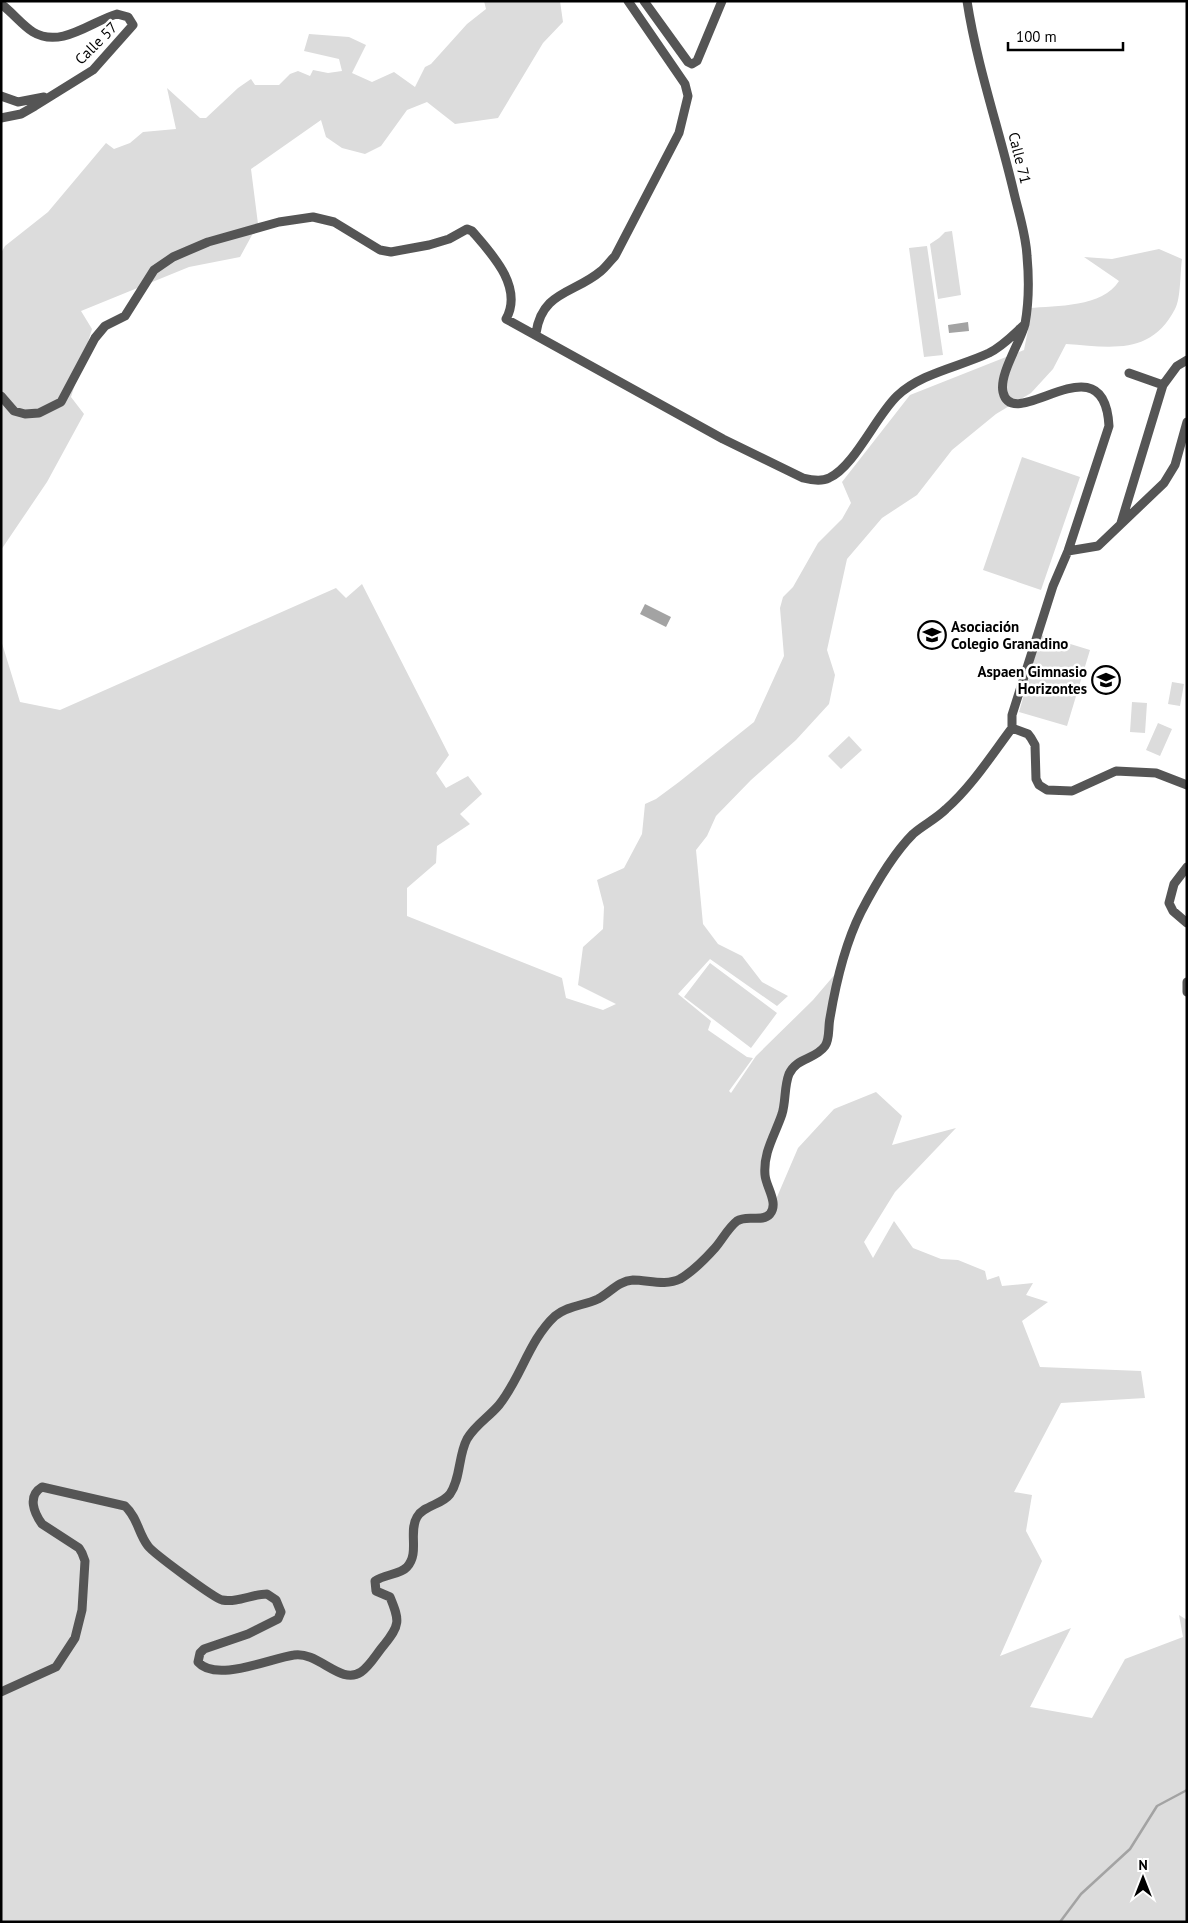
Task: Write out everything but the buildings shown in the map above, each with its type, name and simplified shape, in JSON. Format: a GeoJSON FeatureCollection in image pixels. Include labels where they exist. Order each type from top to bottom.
{"type":"FeatureCollection","features":[{"type":"Feature","properties":{"kind":"street"},"geometry":{"type":"LineString","coordinates":[[536,334],[543,310],[552,300],[601,272],[615,256],[679,133],[688,96],[685,84],[628,1]]}},
{"type":"Feature","properties":{"kind":"street"},"geometry":{"type":"LineString","coordinates":[[644,1],[688,62],[692,64],[697,61],[722,1]]}},
{"type":"Feature","properties":{"kind":"street","name":"Calle 71"},"geometry":{"type":"LineString","coordinates":[[967,1],[978,57],[1004,147],[1024,238],[1028,272],[1024,324],[1004,379],[1003,390],[1009,402],[1016,404],[1029,403],[1068,387],[1083,386],[1095,391],[1108,413],[1109,426],[1068,550]]}},
{"type":"Feature","properties":{"kind":"street","name":"Calle 57"},"geometry":{"type":"LineString","coordinates":[[1,4],[32,31],[41,36],[72,34],[117,14],[128,17],[133,25],[93,70],[49,96]]}},
{"type":"Feature","properties":{"kind":"street"},"geometry":{"type":"LineString","coordinates":[[1,96],[18,102],[49,96]]}},
{"type":"Feature","properties":{"kind":"street"},"geometry":{"type":"LineString","coordinates":[[1,118],[21,114],[49,96]]}},
{"type":"Feature","properties":{"kind":"street"},"geometry":{"type":"LineString","coordinates":[[1,396],[14,411],[25,414],[39,413],[61,402],[95,338],[105,326],[125,316],[145,282],[163,262],[184,251],[245,230],[313,217],[334,222],[380,250],[392,252],[449,239],[467,228],[472,231],[509,283],[511,293],[510,311],[506,319],[724,439],[803,478],[816,480],[829,478],[843,467],[895,398],[909,385],[990,352],[1003,344],[1024,324]]}},
{"type":"Feature","properties":{"kind":"street"},"geometry":{"type":"LineString","coordinates":[[1121,524],[1163,385],[1178,366],[1187,360]]}},
{"type":"Feature","properties":{"kind":"street"},"geometry":{"type":"LineString","coordinates":[[1129,373],[1163,385]]}},
{"type":"Feature","properties":{"kind":"street"},"geometry":{"type":"LineString","coordinates":[[1,1692],[56,1667],[75,1638],[82,1610],[85,1561],[78,1548],[42,1524],[38,1519],[34,1511],[33,1497],[36,1491],[42,1488],[78,1498],[98,1499],[126,1506],[133,1513],[147,1546],[153,1552],[211,1595],[221,1600],[234,1600],[267,1594],[276,1600],[281,1612],[278,1619],[248,1634],[204,1649],[200,1653],[198,1662],[207,1670],[216,1671],[254,1665],[295,1654],[315,1658],[340,1674],[352,1675],[362,1672],[393,1634],[398,1624],[398,1615],[390,1597],[376,1591],[376,1581],[387,1574],[404,1570],[408,1566],[414,1552],[413,1526],[415,1520],[425,1509],[447,1498],[456,1482],[466,1440],[475,1427],[499,1405],[542,1331],[553,1318],[565,1308],[598,1299],[618,1284],[632,1280],[663,1282],[678,1280],[715,1248],[737,1220],[745,1217],[764,1218],[771,1213],[774,1205],[765,1179],[766,1156],[782,1113],[786,1081],[798,1061],[818,1052],[827,1043],[830,1018],[850,935],[862,911],[897,853],[914,834],[945,810],[972,781],[1012,728],[1012,715],[1038,632],[1068,550],[1098,546],[1170,476],[1187,422]]}},
{"type":"Feature","properties":{"kind":"street"},"geometry":{"type":"LineString","coordinates":[[1012,728],[1028,734],[1035,745],[1036,779],[1039,785],[1047,790],[1072,791],[1116,771],[1156,773],[1187,785]]}},
{"type":"Feature","properties":{"kind":"street"},"geometry":{"type":"LineString","coordinates":[[1187,867],[1174,884],[1169,902],[1173,911],[1187,923]]}},
{"type":"Feature","properties":{"kind":"street"},"geometry":{"type":"LineString","coordinates":[[1187,982],[1187,992]]}},
{"type":"Feature","properties":{"kind":"shaded area"},"geometry":{"type":"Polygon","coordinates":[[[484,1],[560,1],[563,22],[543,43],[498,118],[455,124],[427,102],[407,110],[381,146],[365,154],[342,148],[326,137],[321,120],[251,169],[258,224],[240,257],[189,267],[81,311],[92,329],[71,397],[84,414],[47,482],[1,550],[1,253],[5,246],[48,212],[106,143],[114,149],[130,143],[143,132],[176,129],[167,88],[200,118],[206,118],[238,88],[251,79],[255,85],[279,85],[290,74],[298,71],[310,76],[313,70],[328,73],[342,71],[339,59],[304,51],[309,34],[349,37],[366,45],[352,73],[372,82],[394,72],[415,87],[425,67],[431,64],[467,24],[486,9],[484,1]]]}},
{"type":"Feature","properties":{"kind":"shaded area"},"geometry":{"type":"Polygon","coordinates":[[[952,231],[961,295],[938,299],[930,244],[945,232],[952,231]]]}},
{"type":"Feature","properties":{"kind":"shaded area"},"geometry":{"type":"Polygon","coordinates":[[[927,246],[943,355],[924,357],[909,248],[927,246]]]}},
{"type":"Feature","properties":{"kind":"shaded area"},"geometry":{"type":"Polygon","coordinates":[[[1159,249],[1182,259],[1177,305],[1165,324],[1154,335],[1142,342],[1113,347],[1066,344],[1053,369],[1031,393],[996,414],[952,450],[917,495],[882,518],[847,559],[827,650],[835,675],[829,704],[796,740],[751,780],[716,816],[707,836],[696,850],[703,924],[718,944],[742,956],[762,982],[788,996],[777,1006],[710,959],[678,994],[711,1021],[708,1030],[747,1057],[753,1058],[729,1091],[731,1093],[756,1056],[813,1000],[842,966],[827,1043],[791,1070],[783,1113],[766,1156],[774,1204],[798,1148],[834,1109],[876,1092],[902,1116],[892,1145],[956,1128],[895,1192],[864,1242],[873,1258],[894,1221],[913,1248],[941,1259],[958,1260],[985,1271],[987,1280],[999,1276],[1002,1286],[1033,1283],[1026,1295],[1048,1302],[1022,1321],[1040,1367],[1141,1371],[1145,1398],[1061,1403],[1014,1492],[1032,1495],[1026,1531],[1042,1561],[1000,1656],[1071,1628],[1030,1707],[1092,1718],[1125,1659],[1183,1637],[1179,1615],[1187,1620],[1187,1922],[1,1922],[1,640],[20,702],[60,710],[336,588],[346,598],[362,584],[449,755],[436,773],[446,788],[468,776],[482,794],[460,814],[470,824],[437,846],[436,863],[407,888],[407,916],[562,978],[566,998],[603,1010],[616,1004],[578,985],[583,947],[603,929],[604,907],[597,880],[624,868],[642,834],[645,804],[656,799],[679,782],[754,722],[784,656],[780,608],[783,597],[793,587],[818,543],[842,519],[851,503],[842,482],[910,395],[1024,350],[1028,330],[1029,308],[1078,304],[1102,296],[1112,290],[1119,281],[1084,257],[1112,259],[1159,249]]]}},
{"type":"Feature","properties":{"kind":"shaded area"},"geometry":{"type":"Polygon","coordinates":[[[968,322],[969,331],[949,333],[948,325],[968,322]]]}},
{"type":"Feature","properties":{"kind":"shaded area"},"geometry":{"type":"Polygon","coordinates":[[[1022,457],[1080,477],[1041,590],[983,570],[1022,457]]]}},
{"type":"Feature","properties":{"kind":"shaded area"},"geometry":{"type":"Polygon","coordinates":[[[645,604],[671,617],[666,627],[640,614],[645,604]]]}},
{"type":"Feature","properties":{"kind":"shaded area"},"geometry":{"type":"Polygon","coordinates":[[[1041,635],[1090,650],[1067,726],[1019,712],[1041,635]]]}},
{"type":"Feature","properties":{"kind":"shaded area"},"geometry":{"type":"Polygon","coordinates":[[[1172,682],[1184,684],[1180,706],[1168,704],[1172,682]]]}},
{"type":"Feature","properties":{"kind":"shaded area"},"geometry":{"type":"Polygon","coordinates":[[[1132,702],[1147,703],[1145,733],[1130,732],[1132,702]]]}},
{"type":"Feature","properties":{"kind":"shaded area"},"geometry":{"type":"Polygon","coordinates":[[[1158,723],[1172,729],[1160,756],[1146,750],[1158,723]]]}},
{"type":"Feature","properties":{"kind":"shaded area"},"geometry":{"type":"Polygon","coordinates":[[[849,736],[862,750],[841,769],[828,756],[849,736]]]}},
{"type":"Feature","properties":{"kind":"shaded area"},"geometry":{"type":"Polygon","coordinates":[[[710,963],[777,1013],[751,1048],[684,997],[710,963]]]}},
{"type":"Feature","properties":{"kind":"waterway"},"geometry":{"type":"LineString","coordinates":[[1060,1922],[1081,1894],[1130,1849],[1157,1806],[1187,1790]]}},
{"type":"Feature","properties":{"kind":"place","name":"Asociación Colegio Granadino"},"geometry":{"type":"Point","coordinates":[932,635]}},
{"type":"Feature","properties":{"kind":"place","name":"Aspaen Gimnasio Horizontes"},"geometry":{"type":"Point","coordinates":[1106,680]}}]}
